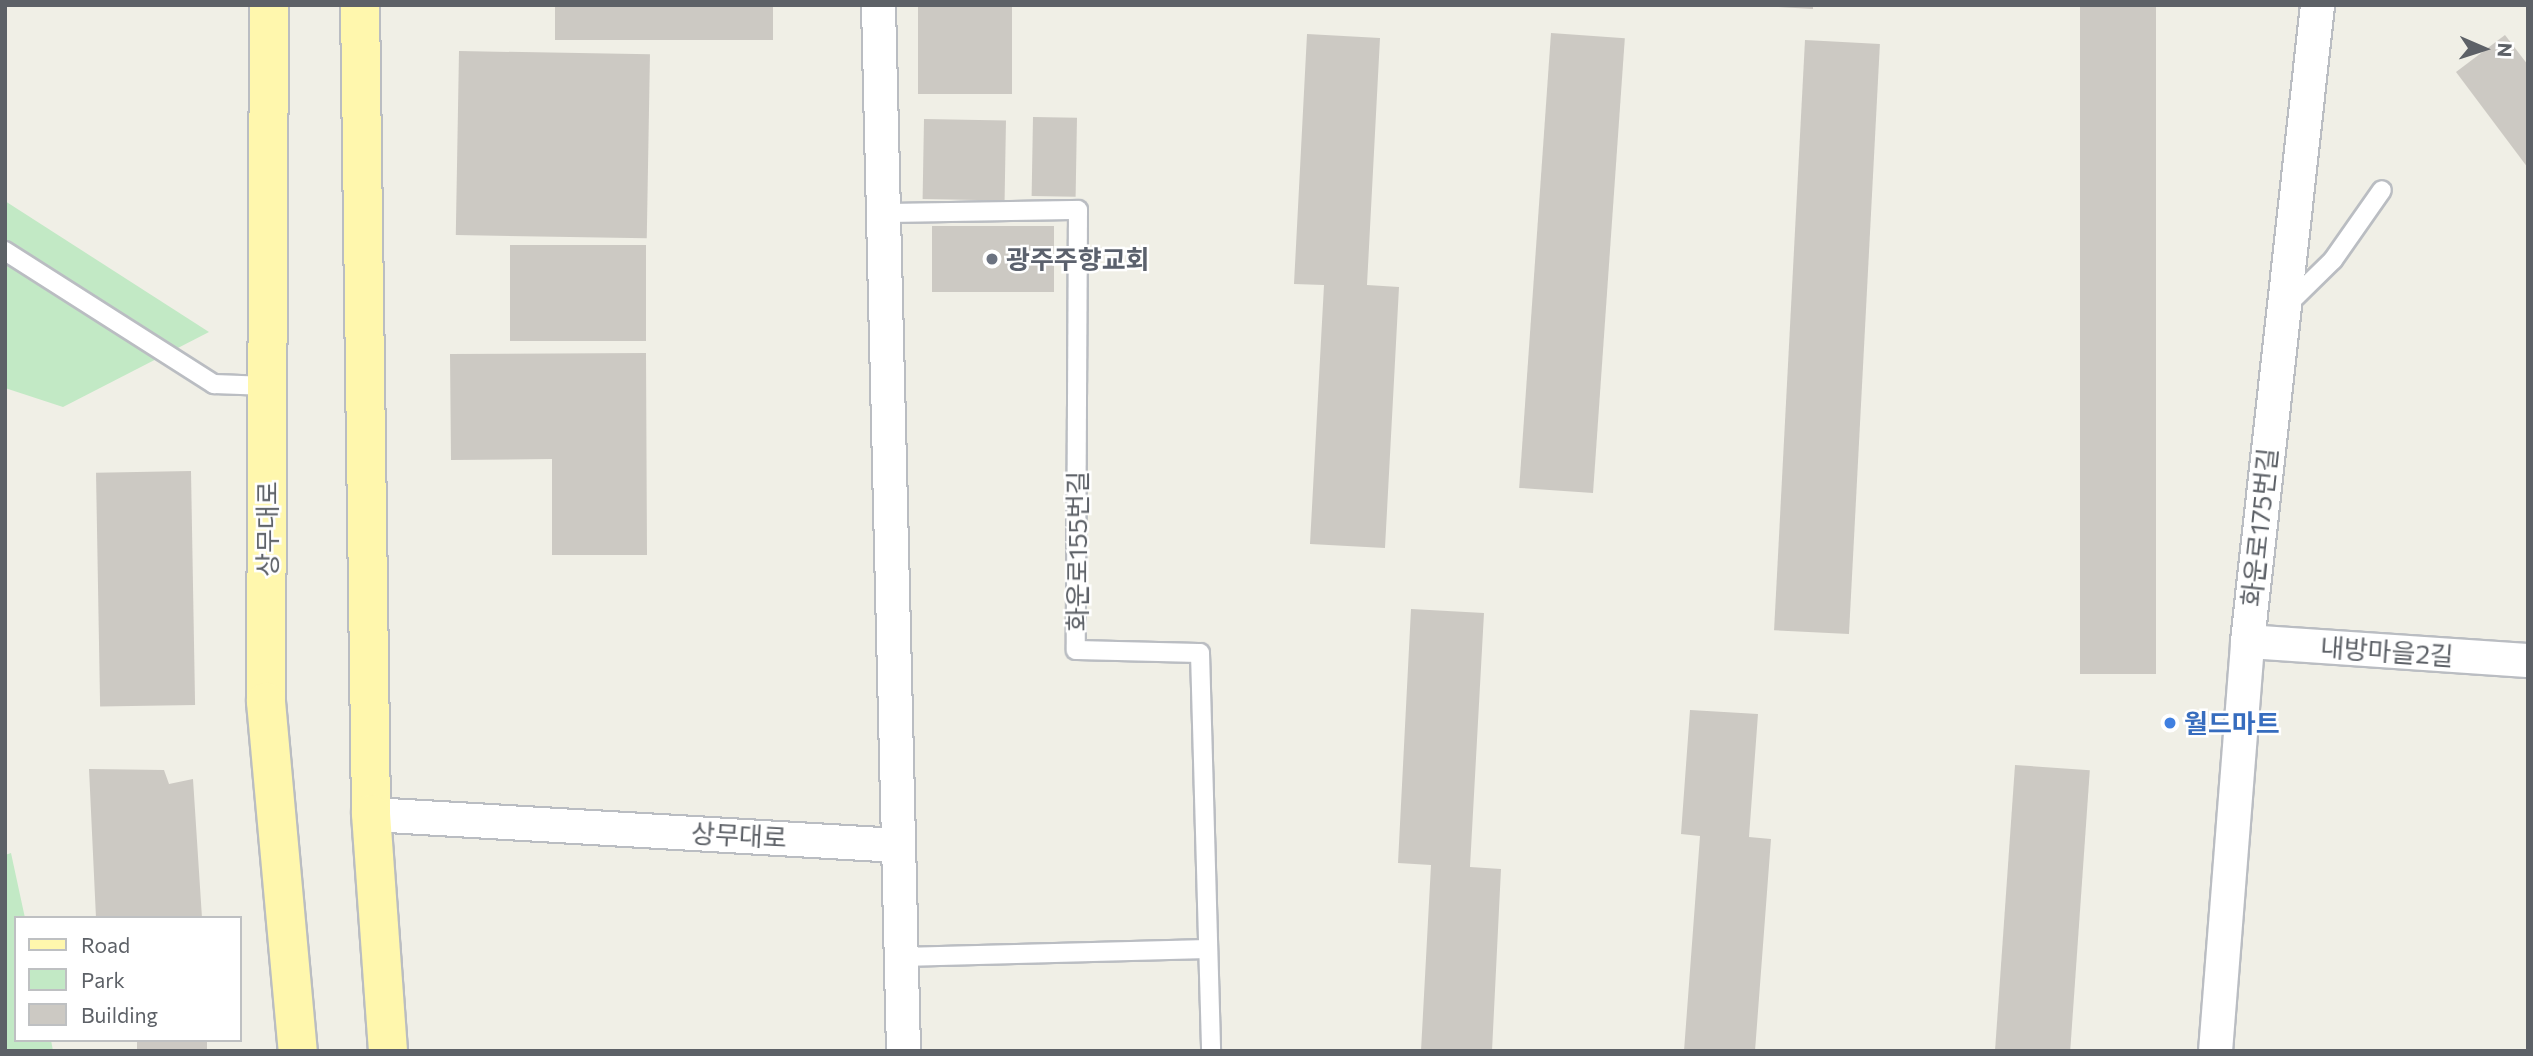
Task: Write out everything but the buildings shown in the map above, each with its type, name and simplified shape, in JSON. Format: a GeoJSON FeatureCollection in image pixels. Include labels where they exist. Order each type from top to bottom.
{"type":"FeatureCollection","features":[{"type":"Feature","properties":{"kind":"main road","name":"상무대로"},"geometry":{"type":"LineString","coordinates":[[269,5],[266,702],[298,1051]]}},
{"type":"Feature","properties":{"kind":"main road"},"geometry":{"type":"LineString","coordinates":[[360,5],[371,814],[388,1051]]}},
{"type":"Feature","properties":{"kind":"street"},"geometry":{"type":"LineString","coordinates":[[878,5],[902,1051]]}},
{"type":"Feature","properties":{"kind":"street","name":"화운로175번길"},"geometry":{"type":"LineString","coordinates":[[2215,1051],[2247,641],[2317,5]]}},
{"type":"Feature","properties":{"kind":"street","name":"내방마을2길"},"geometry":{"type":"LineString","coordinates":[[2247,641],[2528,660]]}},
{"type":"Feature","properties":{"kind":"street","name":"상무대로"},"geometry":{"type":"LineString","coordinates":[[371,814],[898,845]]}},
{"type":"Feature","properties":{"kind":"lane"},"geometry":{"type":"LineString","coordinates":[[2283,309],[2333,260],[2382,190]]}},
{"type":"Feature","properties":{"kind":"lane","name":"화운로155번길"},"geometry":{"type":"LineString","coordinates":[[883,213],[1078,210],[1076,650],[1200,653],[1212,1051]]}},
{"type":"Feature","properties":{"kind":"lane"},"geometry":{"type":"LineString","coordinates":[[5,251],[214,384],[268,386]]}},
{"type":"Feature","properties":{"kind":"lane"},"geometry":{"type":"LineString","coordinates":[[901,957],[1208,949]]}},
{"type":"Feature","properties":{"kind":"green space"},"geometry":{"type":"Polygon","coordinates":[[[5,201],[209,332],[63,407],[5,388],[5,201]]]}},
{"type":"Feature","properties":{"kind":"green space"},"geometry":{"type":"Polygon","coordinates":[[[11,853],[25,916],[14,916],[14,1042],[51,1042],[53,1051],[5,1051],[5,855],[11,853]]]}},
{"type":"Feature","properties":{"kind":"place","name":"광주주향교회"},"geometry":{"type":"Point","coordinates":[992,259]}},
{"type":"Feature","properties":{"kind":"place","name":"월드마트"},"geometry":{"type":"Point","coordinates":[2170,723]}}]}
